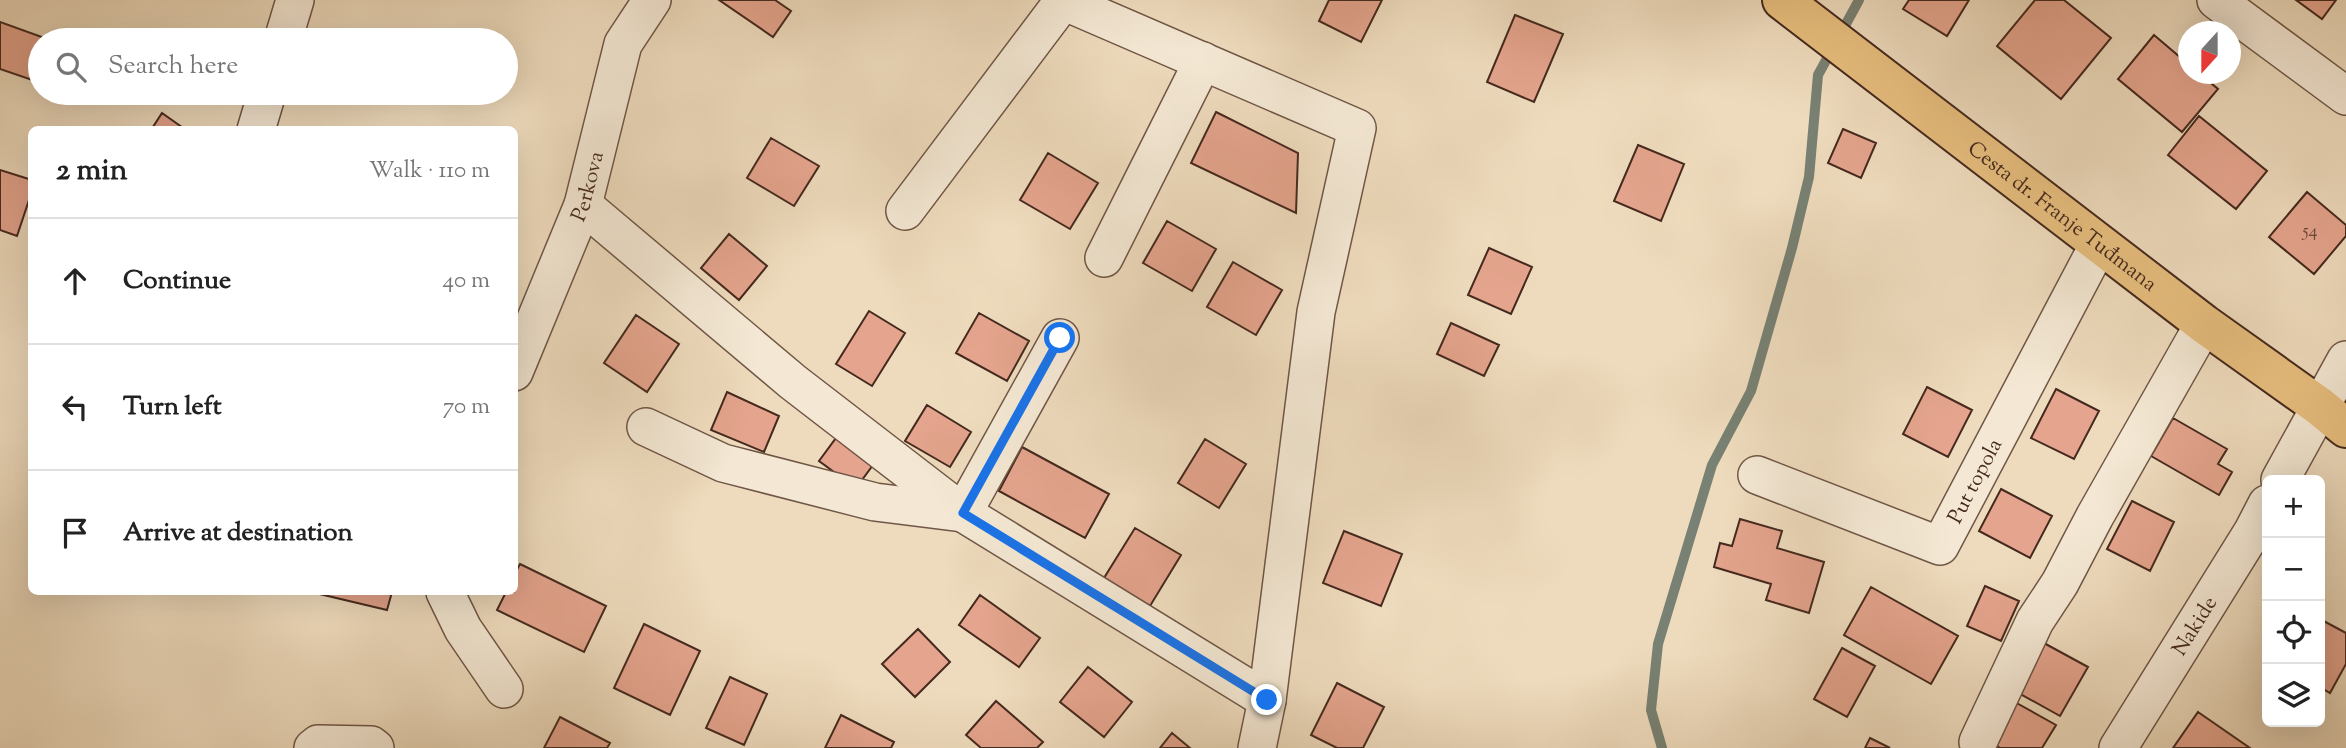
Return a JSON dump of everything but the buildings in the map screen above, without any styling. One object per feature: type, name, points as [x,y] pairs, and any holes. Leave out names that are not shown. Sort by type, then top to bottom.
[{"type":"main road","name":"Cesta dr. Franje Tuđmana","points":[[1782,0],[2204,324],[2333,417]]},
{"type":"street","points":[[287,28],[295,0]]},
{"type":"street","name":"Perkova","points":[[518,362],[583,205],[623,44],[652,0]]},
{"type":"street","points":[[2216,0],[2346,96]]},
{"type":"street","points":[[905,211],[1063,1],[1357,128],[1316,312],[1267,700],[1257,748]]},
{"type":"street","points":[[1104,258],[1203,61]]},
{"type":"street","points":[[257,126],[263,105]]},
{"type":"street","points":[[583,205],[793,382],[963,513],[1267,700]]},
{"type":"street","name":"Put topola","points":[[1757,475],[1940,546],[2099,244]]},
{"type":"street","points":[[1978,742],[2035,621],[2060,583],[2204,324]]},
{"type":"street","points":[[963,513],[1060,338]]},
{"type":"street","points":[[2284,475],[2333,417],[2346,360]]},
{"type":"street","points":[[646,427],[723,463],[875,502],[963,513]]},
{"type":"street","name":"Nakide","points":[[2118,748],[2262,512]]},
{"type":"street","points":[[446,595],[463,629],[504,689]]},
{"type":"street","points":[[313,748],[318,744],[375,748]]},
{"type":"waterway","points":[[1662,748],[1651,710],[1658,644],[1712,465],[1751,391],[1792,248],[1809,177],[1818,75],[1859,0]]},
{"type":"route","points":[[1060,338],[963,513],[1267,700]]}]
